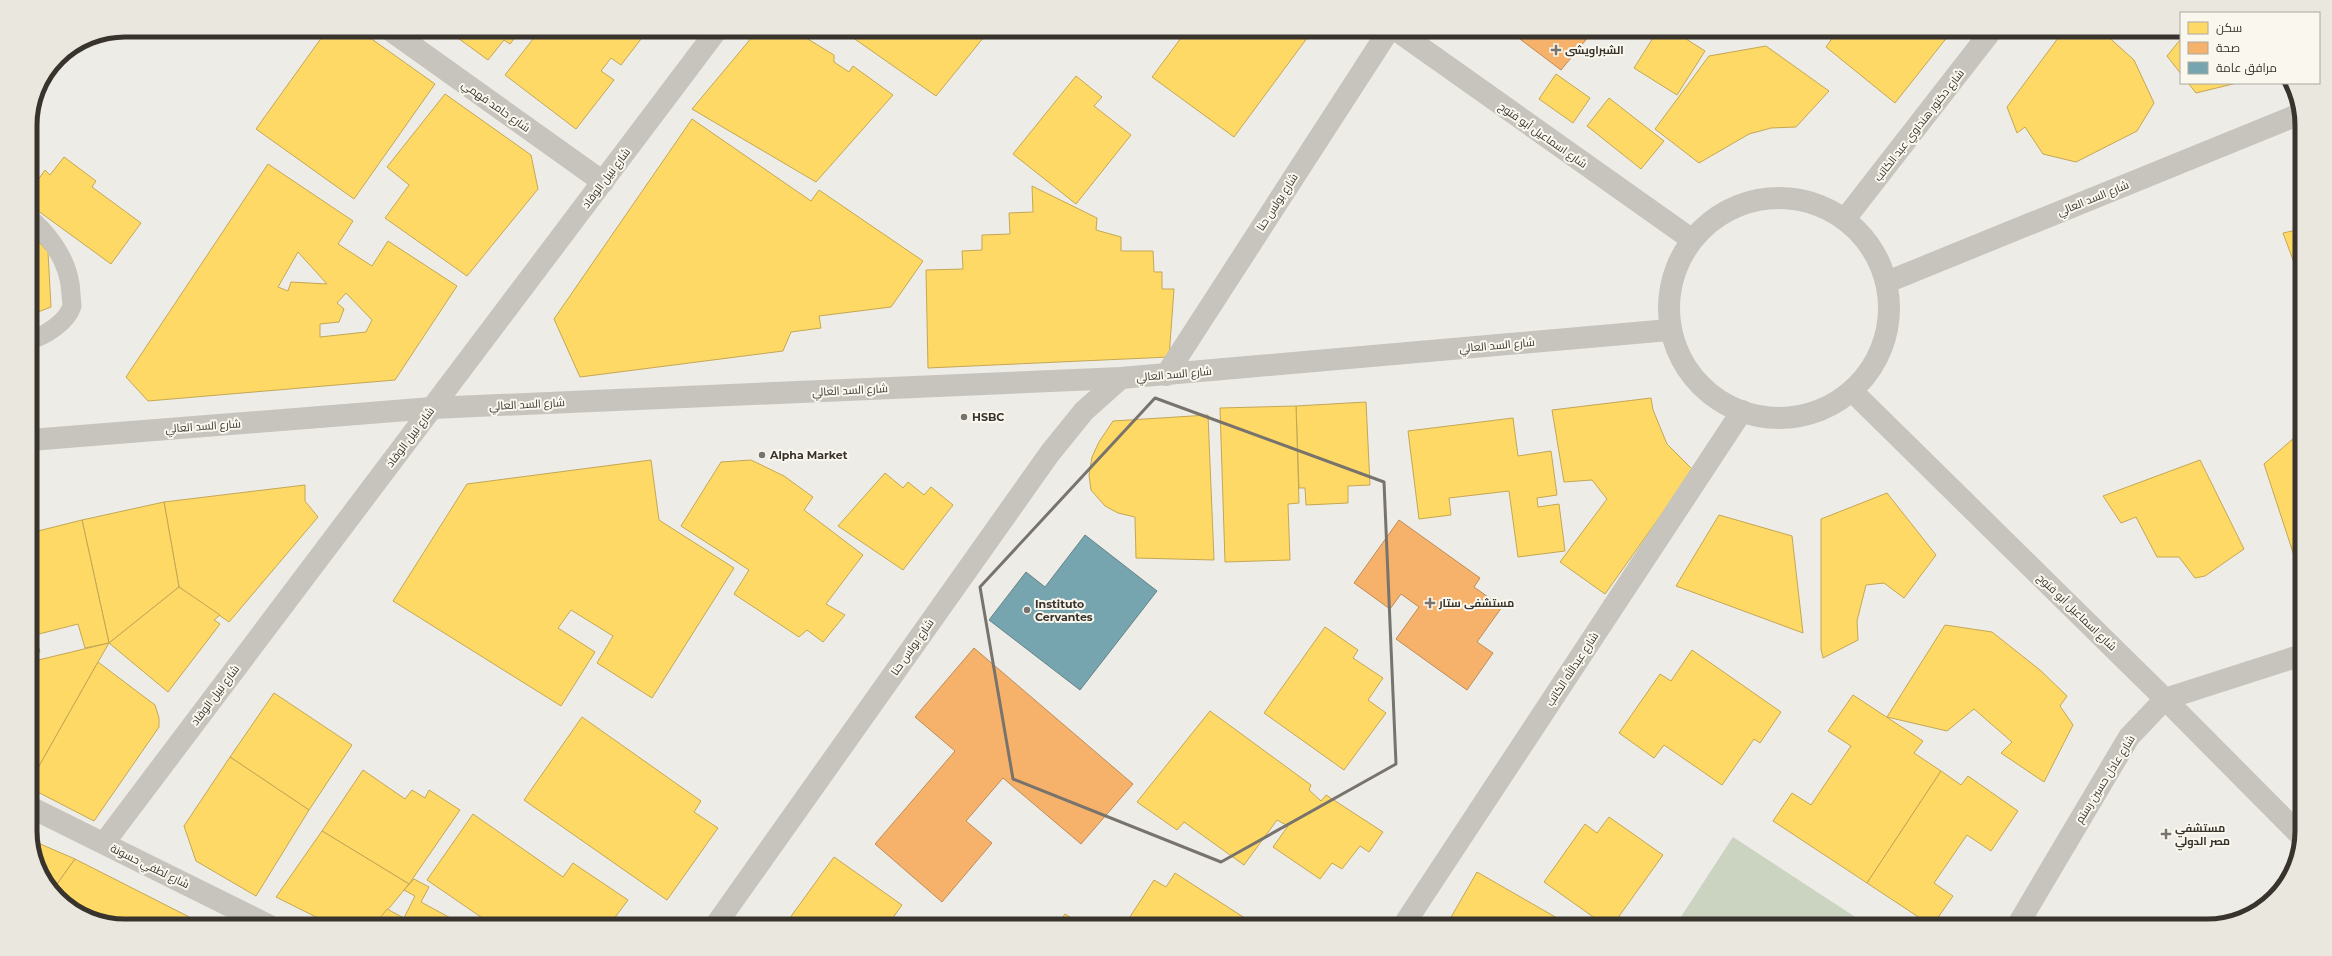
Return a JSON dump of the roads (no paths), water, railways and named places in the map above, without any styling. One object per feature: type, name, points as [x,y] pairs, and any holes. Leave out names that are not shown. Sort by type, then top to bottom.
[{"type":"street","name":"شارع حامد فهمي","points":[[400,37],[603,182]]},
{"type":"street","name":"شارع نبيل الوقاد","points":[[104,843],[712,37]]},
{"type":"street","name":"شارع بولس حنا","points":[[1166,375],[1384,37]]},
{"type":"street","name":"شارع اسماعيل أبو فتوح","points":[[1406,37],[1691,239]]},
{"type":"street","name":"شارع دكتور هنداوي عبد الكاتب","points":[[1845,219],[1987,37]]},
{"type":"street","name":"شارع السد العالي","points":[[1886,282],[2294,116]]},
{"type":"street","points":[[1781,197],[1815,203],[1845,219],[1864,237],[1878,258],[1886,282],[1890,312],[1884,341],[1871,368],[1852,391],[1821,410],[1786,419],[1751,415],[1718,401],[1695,382],[1679,358],[1669,330],[1670,282],[1691,239],[1717,216],[1748,202],[1781,197]]},
{"type":"street","name":"شارع السد العالي","points":[[37,439],[432,408],[1166,375],[1669,330]]},
{"type":"street","name":"شارع بولس حنا","points":[[720,919],[1050,453],[1084,411],[1121,378]]},
{"type":"street","name":"شارع اسماعيل أبو فتوح","points":[[1852,391],[2166,699],[2295,830]]},
{"type":"street","name":"شارع عبدالله الكاتب","points":[[1408,919],[1742,411]]},
{"type":"street","name":"شارع عادل حسين رستم","points":[[2021,919],[2129,738],[2166,699],[2295,657]]},
{"type":"street","name":"شارع لطفي حسونة","points":[[37,810],[256,919]]},
{"type":"lane","points":[[37,224],[43,230],[60,255],[71,282],[72,306],[57,327],[37,337]]},
{"type":"place","name":"الشبراويشى","points":[[1556,50]]},
{"type":"place","name":"HSBC","points":[[964,417]]},
{"type":"place","name":"Alpha Market","points":[[762,455]]},
{"type":"place","name":"مستشفى ستار","points":[[1430,603]]},
{"type":"place","name":"Instituto Cervantes","points":[[1027,610]]},
{"type":"place","name":"مستشفي مصر الدولي","points":[[2166,834]]}]
